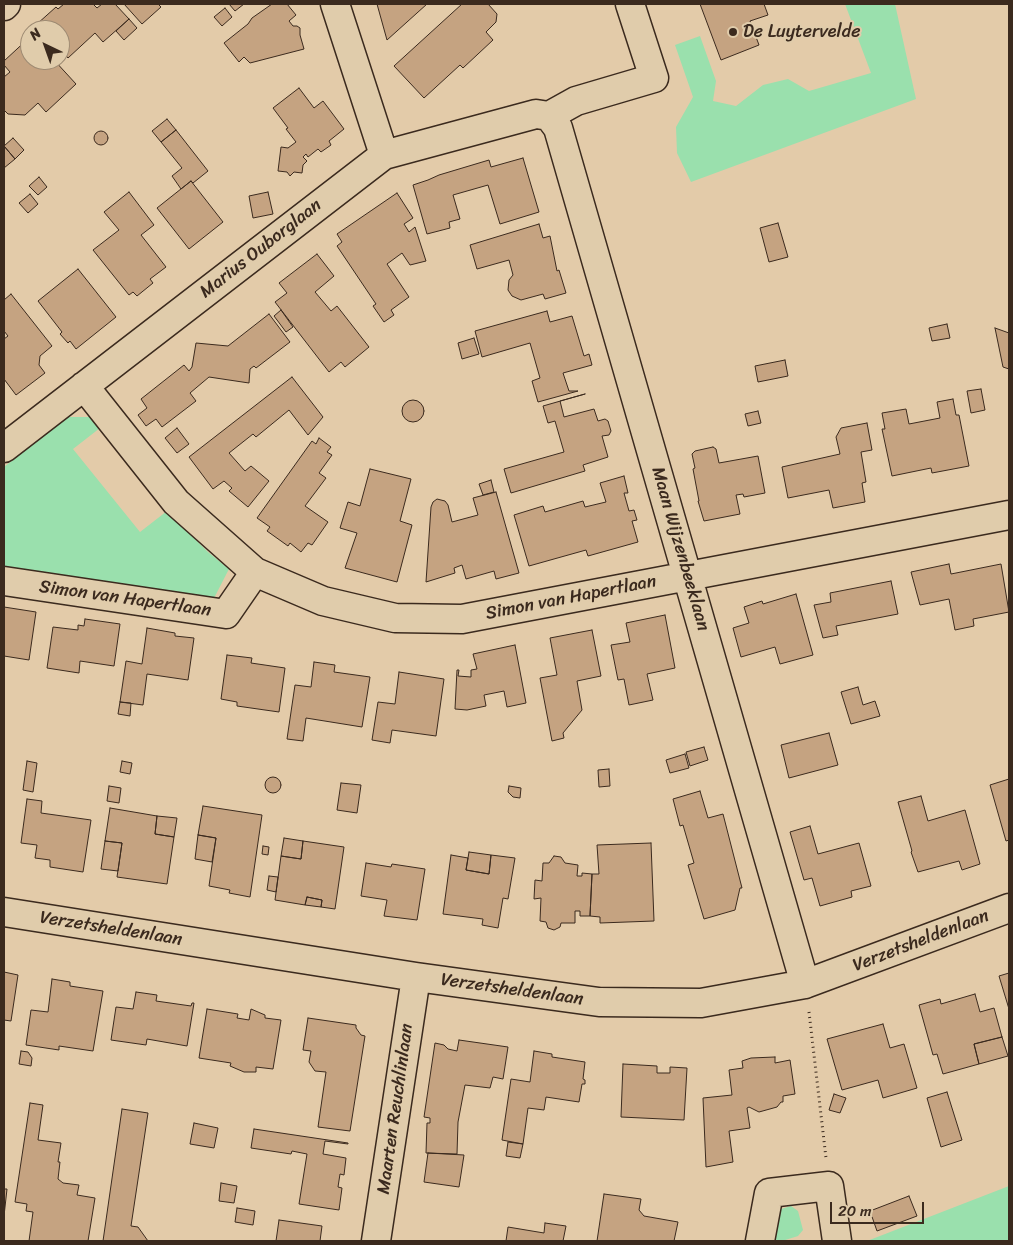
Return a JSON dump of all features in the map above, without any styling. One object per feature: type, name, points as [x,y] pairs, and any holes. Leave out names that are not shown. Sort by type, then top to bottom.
[{"type":"street","points":[[335,4],[384,155]]},
{"type":"street","points":[[549,116],[576,101],[654,78],[630,4]]},
{"type":"street","name":"Marius Ouborglaan","points":[[4,448],[384,155],[536,114],[549,116]]},
{"type":"street","name":"Maan Wijzenbeeklaan","points":[[549,116],[558,128],[805,984]]},
{"type":"street","name":"Simon van Hapertlaan","points":[[84,386],[176,502],[255,572],[323,600],[395,618],[462,619],[1009,515]]},
{"type":"street","name":"Simon van Hapertlaan","points":[[4,581],[226,614],[255,572]]},
{"type":"street","name":"Verzetsheldenlaan","points":[[4,912],[416,977],[599,1002],[701,1003],[805,984],[1009,908]]},
{"type":"street","name":"Maarten Reuchlinlaan","points":[[376,1241],[416,977]]},
{"type":"street","points":[[760,1241],[768,1194],[829,1186],[837,1241]]},
{"type":"path","points":[[805,984],[829,1186]]},
{"type":"green space","points":[[845,4],[895,4],[916,99],[691,182],[677,153],[676,127],[693,97],[675,45],[700,36],[716,81],[713,101],[736,106],[763,85],[788,79],[809,91],[871,73]]},
{"type":"green space","points":[[67,417],[92,417],[100,428],[73,449],[140,532],[167,511],[208,552],[229,569],[212,602],[4,570],[4,467]]},
{"type":"green space","points":[[1009,1186],[1009,1241],[867,1241]]},
{"type":"green space","points":[[791,1206],[798,1211],[803,1230],[798,1236],[782,1241],[773,1241],[774,1211]]},
{"type":"building","points":[[64,4],[93,4],[97,8],[102,4],[115,4],[129,19],[103,42],[95,33],[70,56],[70,20],[41,20],[56,7],[58,9]]},
{"type":"building","points":[[124,4],[158,4],[161,7],[142,24]]},
{"type":"building","points":[[229,4],[244,4],[235,11]]},
{"type":"building","points":[[272,4],[287,4],[296,15],[289,21],[293,26],[300,28],[304,49],[250,63],[244,57],[239,62],[224,43],[248,24],[252,18]]},
{"type":"building","points":[[377,4],[427,4],[387,40]]},
{"type":"building","points":[[462,4],[488,4],[497,14],[496,22],[486,32],[493,40],[463,68],[460,65],[424,98],[394,66]]},
{"type":"building","name":"De Luytervelde","points":[[700,4],[764,4],[768,15],[750,21],[759,45],[721,60]]},
{"type":"building","points":[[225,8],[232,17],[222,26],[214,17]]},
{"type":"building","points":[[129,19],[137,28],[124,40],[116,31]]},
{"type":"building","points":[[20,46],[20,70],[63,70],[76,84],[46,112],[38,103],[25,115],[8,114],[4,110],[4,77],[10,72],[4,65],[4,61]]},
{"type":"building","points":[[299,88],[314,108],[323,101],[344,129],[329,141],[331,145],[321,152],[318,149],[308,157],[306,154],[303,157],[307,161],[303,165],[302,173],[294,172],[290,176],[287,172],[278,171],[281,147],[288,148],[296,142],[273,108]]},
{"type":"building","points":[[167,119],[176,130],[161,142],[152,131]]},
{"type":"building","points":[[176,130],[208,171],[193,183],[191,181],[181,189],[172,176],[182,168],[161,142]]},
{"type":"building","points":[[101,131],[106,133],[108,138],[106,143],[101,145],[96,143],[94,138],[96,133]]},
{"type":"building","points":[[13,138],[24,150],[15,159],[4,146]]},
{"type":"building","points":[[4,146],[15,159],[4,168]]},
{"type":"building","points":[[523,158],[539,212],[500,224],[488,185],[453,195],[460,219],[449,222],[450,228],[427,234],[413,185],[489,160],[491,167]]},
{"type":"building","points":[[39,177],[47,187],[38,195],[29,186]]},
{"type":"building","points":[[191,181],[223,222],[189,249],[157,208]]},
{"type":"building","points":[[129,192],[154,225],[141,235],[166,267],[150,279],[153,283],[137,296],[133,292],[129,295],[93,250],[119,230],[104,212]]},
{"type":"building","points":[[268,192],[273,214],[253,218],[249,196]]},
{"type":"building","points":[[397,193],[413,218],[404,224],[409,232],[415,227],[426,261],[410,265],[402,253],[387,264],[409,297],[391,310],[394,315],[384,322],[373,306],[376,304],[337,246],[342,242],[337,234]]},
{"type":"building","points":[[30,194],[38,204],[28,213],[19,203]]},
{"type":"building","points":[[778,223],[788,257],[769,262],[760,228]]},
{"type":"building","points":[[539,224],[543,238],[550,236],[557,271],[559,270],[566,293],[545,299],[543,294],[521,300],[512,296],[508,290],[509,280],[513,275],[509,260],[477,269],[470,245]]},
{"type":"building","points":[[317,254],[334,276],[315,292],[331,311],[337,306],[369,347],[345,367],[341,362],[329,372],[275,302],[287,293],[279,283]]},
{"type":"building","points":[[78,269],[116,317],[76,349],[70,341],[68,343],[60,334],[62,332],[38,301]]},
{"type":"building","points":[[11,294],[52,346],[40,356],[39,365],[45,373],[16,395],[4,379],[4,339],[8,336],[4,331],[4,300]]},
{"type":"building","points":[[281,310],[293,327],[286,332],[274,316]]},
{"type":"building","points":[[547,311],[550,322],[572,316],[584,356],[589,354],[592,365],[563,373],[569,391],[578,391],[538,402],[532,381],[540,378],[530,343],[482,357],[475,331]]},
{"type":"building","points":[[269,314],[290,342],[256,368],[254,366],[250,369],[249,383],[209,377],[190,393],[196,401],[162,427],[156,419],[146,426],[138,415],[147,408],[141,399],[184,365],[189,371],[192,367],[196,343],[228,346]]},
{"type":"building","points":[[947,324],[950,338],[932,341],[929,328]]},
{"type":"building","points":[[995,328],[1009,333],[1009,369],[1003,367]]},
{"type":"building","points":[[474,338],[479,354],[462,359],[458,343]]},
{"type":"building","points":[[785,360],[788,376],[758,382],[755,366]]},
{"type":"building","points":[[292,377],[323,417],[308,435],[289,410],[256,437],[253,434],[229,453],[245,471],[251,466],[269,481],[248,507],[229,491],[232,488],[224,481],[213,489],[189,457]]},
{"type":"building","points":[[981,389],[985,410],[971,413],[967,391]]},
{"type":"building","points":[[953,399],[956,415],[959,415],[969,466],[932,473],[931,468],[892,476],[882,429],[885,429],[882,413],[906,409],[909,424],[940,418],[937,402]]},
{"type":"building","points":[[413,400],[421,403],[424,411],[421,419],[413,422],[405,419],[402,411],[405,403]]},
{"type":"building","points":[[560,401],[564,417],[594,409],[598,421],[605,419],[608,421],[611,431],[609,435],[602,436],[608,457],[583,465],[585,471],[511,493],[504,469],[564,452],[555,421],[548,423],[543,406]]},
{"type":"building","points":[[758,411],[761,423],[748,426],[745,414]]},
{"type":"building","points":[[867,423],[872,450],[861,452],[866,482],[862,483],[865,502],[833,508],[829,490],[788,498],[782,467],[840,454],[836,437],[841,428]]},
{"type":"building","points":[[177,428],[189,444],[177,453],[165,438]]},
{"type":"building","points":[[319,438],[331,447],[327,452],[332,455],[319,473],[326,478],[305,506],[328,522],[312,545],[308,543],[301,552],[290,543],[288,546],[267,531],[270,527],[257,518],[312,441],[316,444]]},
{"type":"building","points":[[713,447],[716,449],[719,463],[758,456],[765,493],[744,497],[743,494],[736,495],[740,514],[704,521],[698,501],[692,454],[695,451]]},
{"type":"building","points":[[370,469],[411,479],[400,521],[412,525],[397,582],[345,568],[357,533],[340,528],[348,502],[360,506]]},
{"type":"building","points":[[624,476],[628,493],[624,493],[629,511],[634,510],[637,520],[632,521],[638,542],[588,556],[586,550],[529,566],[514,515],[543,506],[545,512],[583,501],[585,507],[606,502],[600,483]]},
{"type":"building","points":[[491,480],[494,492],[483,495],[479,484]]},
{"type":"building","points":[[496,492],[519,573],[496,579],[494,571],[466,579],[462,565],[454,568],[455,573],[426,582],[431,507],[433,502],[437,499],[445,501],[448,505],[452,522],[478,515],[473,498]]},
{"type":"building","points":[[949,564],[951,574],[1001,564],[1009,612],[973,619],[974,626],[955,630],[949,599],[920,605],[911,572]]},
{"type":"building","points":[[891,581],[898,614],[836,626],[838,635],[823,638],[814,605],[831,602],[830,593]]},
{"type":"building","points":[[796,594],[813,655],[780,664],[775,647],[741,657],[733,628],[749,623],[744,607],[762,601],[763,604]]},
{"type":"building","points":[[4,607],[36,612],[29,660],[4,656]]},
{"type":"building","points":[[665,615],[675,668],[647,674],[653,700],[629,705],[624,679],[618,680],[611,645],[630,642],[626,623]]},
{"type":"building","points":[[85,619],[120,624],[114,666],[80,661],[79,673],[47,668],[53,627],[78,630],[78,625],[84,626]]},
{"type":"building","points":[[147,628],[175,633],[175,636],[194,638],[188,680],[147,674],[143,705],[120,702],[126,661],[142,664]]},
{"type":"building","points":[[592,630],[601,676],[577,681],[582,710],[563,733],[564,738],[552,741],[540,678],[557,675],[550,638]]},
{"type":"building","points":[[515,645],[526,703],[507,707],[504,691],[484,695],[486,706],[467,710],[455,709],[457,670],[459,670],[458,676],[471,677],[471,670],[477,669],[473,654]]},
{"type":"building","points":[[227,655],[252,658],[251,663],[285,668],[279,712],[237,706],[237,702],[221,699]]},
{"type":"building","points":[[314,662],[335,665],[334,672],[370,677],[362,727],[306,718],[303,741],[287,739],[295,685],[311,687]]},
{"type":"building","points":[[399,672],[444,679],[436,736],[392,730],[390,743],[372,740],[378,702],[395,704]]},
{"type":"building","points":[[858,687],[863,705],[875,701],[880,716],[851,724],[841,692]]},
{"type":"building","points":[[120,702],[131,703],[130,716],[118,714]]},
{"type":"building","points":[[829,733],[838,765],[789,778],[781,745]]},
{"type":"building","points":[[704,747],[708,760],[690,766],[686,752]]},
{"type":"building","points":[[685,754],[689,768],[670,773],[666,760]]},
{"type":"building","points":[[27,761],[37,763],[33,792],[23,790]]},
{"type":"building","points":[[122,761],[132,763],[130,774],[120,772]]},
{"type":"building","points":[[609,769],[610,786],[599,787],[598,770]]},
{"type":"building","points":[[270,777],[276,777],[281,782],[279,791],[270,793],[265,788],[265,782]]},
{"type":"building","points":[[1009,779],[1009,840],[1006,841],[990,785]]},
{"type":"building","points":[[341,783],[361,785],[357,813],[337,810]]},
{"type":"building","points":[[109,786],[121,788],[119,803],[107,801]]},
{"type":"building","points":[[509,786],[521,788],[520,798],[513,797],[508,792]]},
{"type":"building","points":[[700,791],[708,818],[723,814],[742,888],[740,888],[735,910],[704,919],[688,865],[694,863],[683,825],[680,826],[673,799]]},
{"type":"building","points":[[921,796],[928,821],[965,810],[980,864],[962,870],[959,861],[918,872],[898,802]]},
{"type":"building","points":[[27,799],[42,801],[41,813],[91,820],[83,872],[50,867],[50,860],[35,858],[37,845],[21,843]]},
{"type":"building","points":[[203,806],[262,815],[250,897],[229,893],[230,890],[209,886],[216,838],[198,835]]},
{"type":"building","points":[[110,808],[157,816],[155,834],[174,837],[167,884],[117,877],[122,843],[105,841]]},
{"type":"building","points":[[157,816],[177,818],[174,837],[155,834]]},
{"type":"building","points":[[810,826],[818,854],[859,843],[871,886],[851,891],[852,897],[820,906],[812,878],[804,880],[790,832]]},
{"type":"building","points":[[198,835],[216,838],[212,862],[195,859]]},
{"type":"building","points":[[284,838],[303,841],[301,859],[281,856]]},
{"type":"building","points":[[105,841],[122,843],[118,871],[101,869]]},
{"type":"building","points":[[303,841],[344,847],[335,909],[321,907],[322,900],[307,897],[305,905],[275,900],[281,856],[301,859]]},
{"type":"building","points":[[651,843],[654,921],[600,923],[600,917],[590,916],[592,874],[599,874],[597,845]]},
{"type":"building","points":[[263,846],[269,847],[268,855],[262,854]]},
{"type":"building","points":[[469,852],[491,855],[489,874],[466,870]]},
{"type":"building","points":[[451,855],[468,858],[466,870],[489,874],[491,855],[515,858],[508,899],[503,898],[498,928],[482,925],[483,919],[443,914]]},
{"type":"building","points":[[554,856],[561,857],[565,863],[578,865],[577,876],[582,876],[582,873],[592,874],[590,916],[580,916],[580,911],[575,911],[575,923],[561,923],[560,927],[554,930],[548,928],[546,922],[540,921],[541,898],[534,899],[535,880],[542,881],[543,863],[549,863]]},
{"type":"building","points":[[366,863],[391,867],[392,864],[425,869],[417,920],[384,916],[387,900],[361,896]]},
{"type":"building","points":[[269,876],[278,877],[276,892],[267,890]]},
{"type":"building","points":[[307,897],[322,900],[321,907],[305,905]]},
{"type":"building","points":[[4,972],[18,975],[11,1021],[4,1020]]},
{"type":"building","points":[[1009,973],[1009,1009],[999,976]]},
{"type":"building","points":[[52,979],[70,982],[70,986],[103,991],[93,1051],[59,1046],[59,1050],[26,1045],[31,1010],[48,1012]]},
{"type":"building","points":[[136,992],[157,995],[156,1001],[191,1006],[194,1003],[187,1046],[147,1039],[146,1045],[111,1040],[116,1007],[133,1009]]},
{"type":"building","points":[[975,994],[980,1012],[994,1008],[1002,1037],[974,1044],[979,1064],[943,1074],[937,1054],[933,1055],[919,1005],[940,999],[941,1004]]},
{"type":"building","points":[[207,1009],[238,1014],[237,1018],[249,1020],[251,1009],[265,1015],[265,1018],[281,1020],[273,1069],[256,1067],[256,1072],[244,1072],[230,1066],[231,1063],[199,1058]]},
{"type":"building","points":[[308,1018],[356,1025],[361,1035],[365,1036],[350,1131],[318,1127],[326,1072],[315,1071],[309,1062],[311,1051],[303,1050]]},
{"type":"building","points":[[883,1024],[890,1048],[904,1044],[917,1088],[883,1098],[878,1080],[842,1090],[827,1039]]},
{"type":"building","points":[[1002,1037],[1008,1056],[979,1064],[974,1044]]},
{"type":"building","points":[[459,1040],[508,1047],[503,1079],[493,1077],[490,1088],[465,1085],[458,1122],[457,1154],[426,1153],[427,1123],[430,1123],[430,1118],[424,1117],[435,1043],[457,1051]]},
{"type":"building","points":[[21,1051],[28,1052],[32,1058],[31,1066],[19,1064]]},
{"type":"building","points":[[534,1051],[552,1054],[552,1057],[585,1062],[583,1079],[585,1084],[582,1084],[579,1102],[546,1097],[544,1110],[528,1108],[523,1144],[502,1140],[511,1079],[530,1082]]},
{"type":"building","points":[[775,1057],[775,1063],[790,1060],[795,1094],[783,1096],[783,1102],[777,1107],[759,1112],[749,1107],[747,1108],[750,1128],[729,1131],[733,1162],[706,1167],[703,1098],[732,1095],[729,1070],[743,1068],[742,1061],[751,1058]]},
{"type":"building","points":[[623,1064],[657,1066],[657,1073],[670,1073],[670,1067],[687,1068],[684,1120],[621,1117]]},
{"type":"building","points":[[947,1092],[962,1140],[941,1147],[927,1098]]},
{"type":"building","points":[[834,1094],[846,1098],[840,1113],[829,1110]]},
{"type":"building","points":[[30,1103],[43,1105],[38,1140],[61,1143],[58,1179],[63,1183],[79,1185],[77,1195],[95,1198],[88,1241],[29,1241],[33,1212],[26,1211],[27,1204],[15,1202]]},
{"type":"building","points":[[122,1109],[148,1113],[131,1226],[138,1227],[148,1241],[103,1241]]},
{"type":"building","points":[[194,1123],[218,1128],[214,1148],[190,1144]]},
{"type":"building","points":[[254,1129],[348,1143],[325,1141],[323,1154],[346,1158],[344,1175],[340,1174],[338,1187],[342,1188],[339,1210],[299,1204],[307,1154],[292,1151],[291,1154],[251,1148]]},
{"type":"building","points":[[508,1142],[523,1144],[520,1158],[506,1156]]},
{"type":"building","points":[[428,1153],[464,1155],[459,1187],[424,1182]]},
{"type":"building","points":[[221,1183],[237,1186],[234,1203],[219,1201]]},
{"type":"building","points":[[4,1189],[7,1189],[4,1216]]},
{"type":"building","points":[[604,1194],[641,1199],[639,1210],[644,1216],[678,1222],[674,1241],[597,1241]]},
{"type":"building","points":[[909,1196],[917,1216],[877,1231],[870,1211]]},
{"type":"building","points":[[237,1208],[255,1211],[253,1225],[235,1222]]},
{"type":"building","points":[[279,1220],[322,1226],[320,1241],[276,1241]]},
{"type":"building","points":[[545,1223],[566,1226],[563,1241],[506,1241],[508,1227],[544,1233]]},
{"type":"place","name":"De Luytervelde","points":[[733,32]]}]
